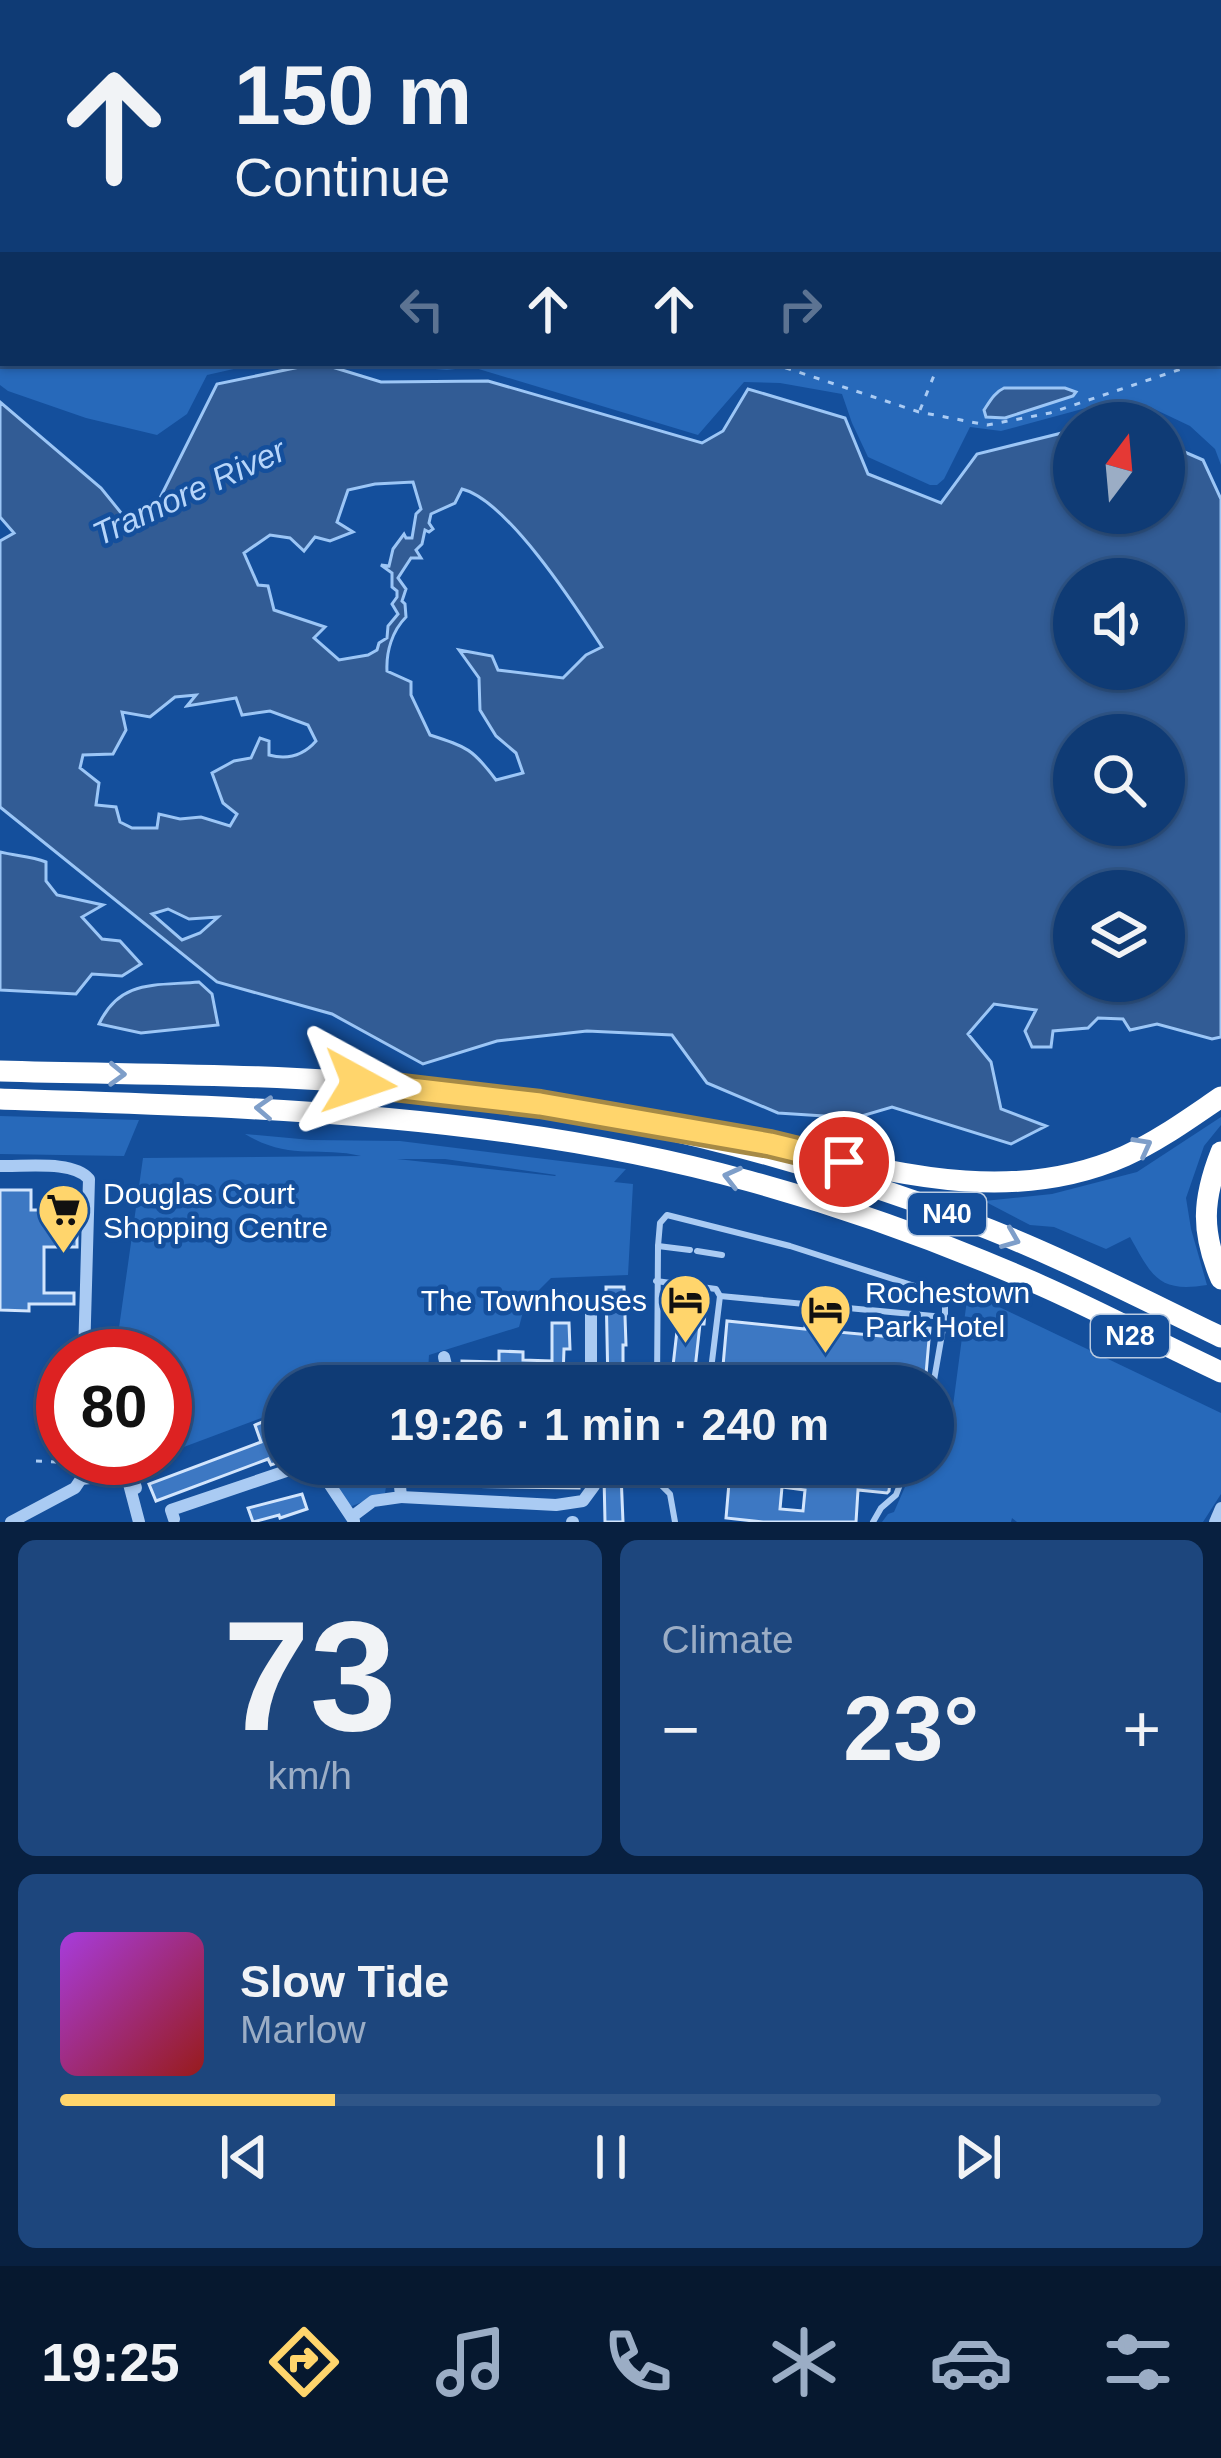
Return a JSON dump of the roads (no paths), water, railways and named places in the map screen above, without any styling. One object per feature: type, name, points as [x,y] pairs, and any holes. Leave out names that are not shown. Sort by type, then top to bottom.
[{"type":"highway","name":"N40","points":[[0,1071],[399,1086],[540,1104],[660,1127],[763,1153],[962,1219],[1116,1285],[1221,1337]]},
{"type":"highway","points":[[660,1127],[770,1144],[910,1176],[1012,1184],[1067,1175],[1126,1155],[1221,1097]]},
{"type":"highway","name":"N40","points":[[0,1099],[426,1120],[546,1137],[748,1181],[859,1215],[1040,1285],[1221,1372]]},
{"type":"highway","points":[[1221,1153],[1204,1208],[1207,1236],[1221,1279]]},
{"type":"highway","name":"N28","points":[[1040,1285],[1221,1387]]},
{"type":"street","points":[[0,1166],[71,1167],[89,1179],[85,1329]]},
{"type":"street","points":[[559,1299],[591,1299],[591,1365]]},
{"type":"street","points":[[444,1357],[446,1365]]},
{"type":"street","points":[[174,1519],[171,1510],[264,1479]]},
{"type":"street","points":[[11,1522],[76,1485]]},
{"type":"street","points":[[129,1485],[142,1522]]},
{"type":"street","points":[[134,1485],[142,1522]]},
{"type":"street","points":[[330,1485],[353,1519],[373,1501],[400,1497],[556,1505],[583,1501],[594,1485]]},
{"type":"street","points":[[399,1485],[400,1497]]},
{"type":"street","points":[[556,1505],[556,1522]]},
{"type":"street","points":[[1216,1522],[1221,1508]]},
{"type":"lane","points":[[657,1365],[658,1246],[660,1223],[668,1215],[921,1288],[944,1302],[937,1365]]},
{"type":"lane","points":[[658,1246],[722,1255]]},
{"type":"lane","points":[[656,1281],[716,1289],[720,1296],[711,1365]]},
{"type":"lane","points":[[720,1296],[945,1317]]},
{"type":"lane","points":[[661,1485],[670,1494],[675,1522]]},
{"type":"lane","points":[[873,1522],[900,1485]]},
{"type":"water","name":"Tramore River","points":[[304,366],[329,366],[381,382],[488,381],[702,443],[723,431],[748,389],[845,418],[868,474],[941,503],[977,454],[1053,435],[1053,534],[1185,534],[1185,452],[1203,460],[1221,499],[1221,1037],[1212,1039],[1157,1024],[1130,1030],[1123,1019],[1098,1018],[1088,1028],[1053,1031],[1051,1047],[1032,1047],[1025,1031],[1036,1010],[994,1004],[968,1034],[991,1062],[1001,1109],[1046,1126],[1011,1144],[892,1107],[855,1118],[778,1113],[707,1083],[672,1035],[587,1031],[497,1041],[423,1064],[332,1014],[217,982],[0,807],[0,541],[14,533],[0,517],[0,402],[101,488],[122,514],[151,516],[217,384]],"holes":[[[413,482],[421,509],[412,538],[404,534],[389,566],[381,565],[392,573],[392,587],[397,591],[392,604],[398,614],[388,626],[387,638],[368,655],[339,660],[314,638],[325,627],[274,610],[268,586],[258,585],[244,553],[270,535],[290,538],[304,551],[315,537],[330,541],[353,532],[337,522],[348,490]],[[462,489],[480,497],[519,533],[602,647],[586,655],[563,678],[498,670],[492,656],[459,650],[479,678],[480,710],[496,736],[516,753],[523,773],[496,780],[468,750],[430,735],[411,695],[411,682],[387,671],[391,642],[406,617],[402,601],[406,589],[398,578],[411,558],[421,558],[416,550],[425,530],[433,529],[431,514],[455,503]],[[196,695],[187,706],[236,698],[242,715],[270,711],[308,725],[316,741],[295,756],[283,757],[269,755],[269,741],[260,738],[251,758],[212,773],[223,803],[237,814],[230,826],[201,817],[159,814],[157,828],[132,828],[120,822],[116,807],[96,805],[99,783],[80,768],[83,755],[113,754],[126,730],[122,712],[150,717],[175,697]],[[168,909],[189,919],[218,917],[200,933],[182,940],[152,914]]]},
{"type":"water","points":[[1004,388],[1076,392],[1005,418],[986,417],[984,410]]},
{"type":"water","points":[[0,852],[46,862],[46,881],[57,895],[103,905],[82,917],[102,939],[120,941],[141,964],[122,976],[92,974],[76,994],[0,990]]},
{"type":"water","points":[[199,982],[212,994],[218,1025],[141,1033],[99,1024],[128,992]]},
{"type":"place","name":"Douglas Court Shopping Centre","points":[[64,1256]]},
{"type":"place","name":"The Townhouses","points":[[686,1346]]},
{"type":"place","name":"Rochestown Park Hotel","points":[[826,1355]]}]
